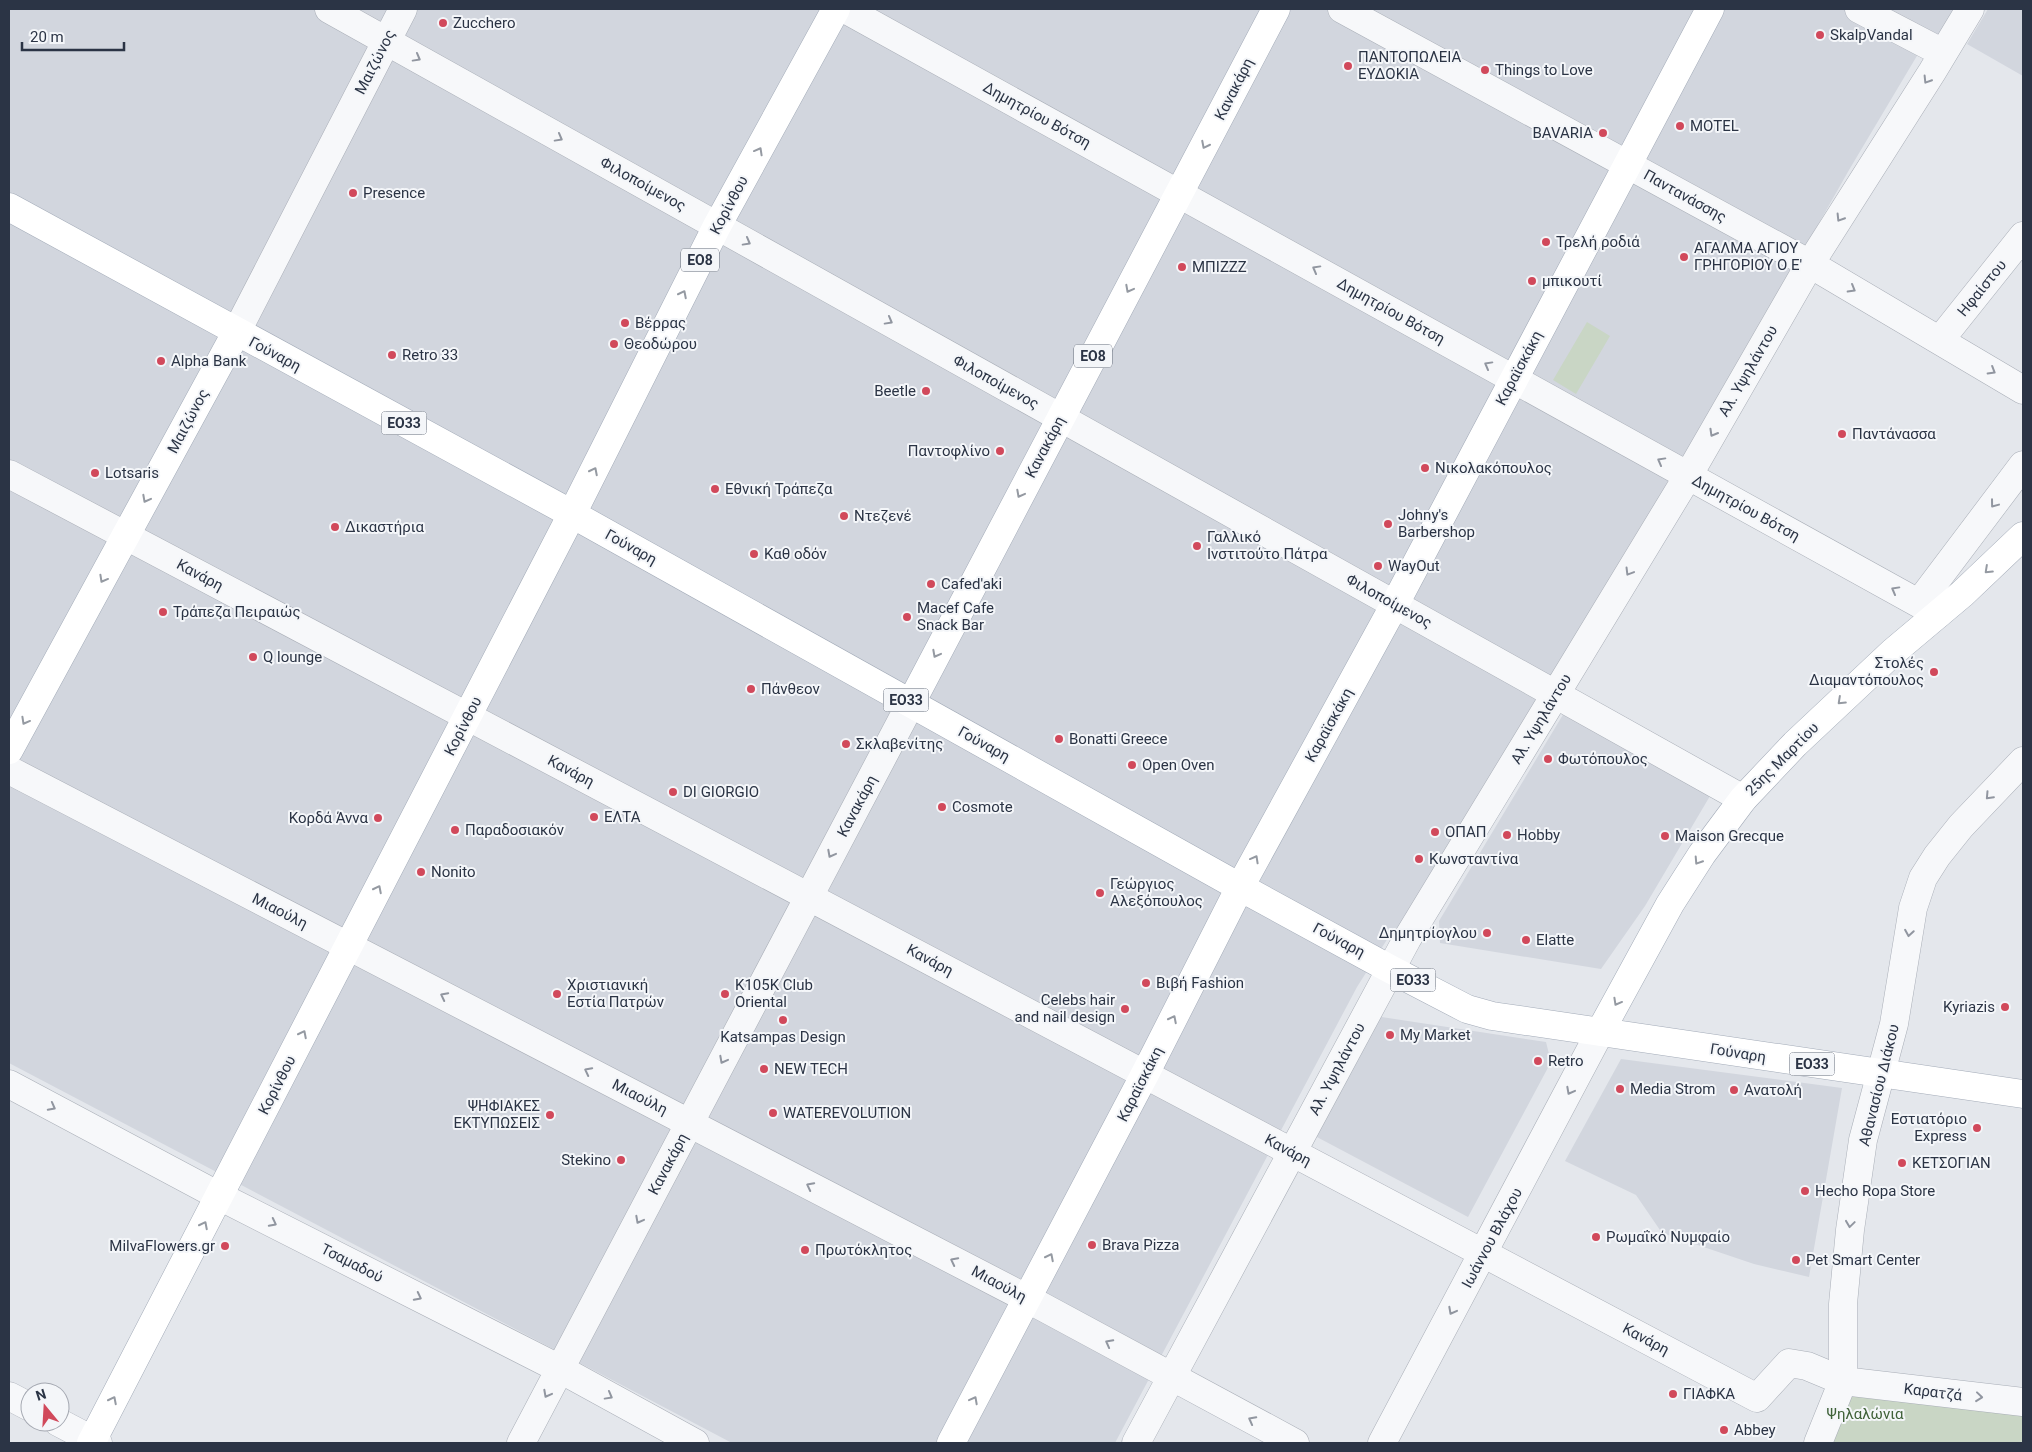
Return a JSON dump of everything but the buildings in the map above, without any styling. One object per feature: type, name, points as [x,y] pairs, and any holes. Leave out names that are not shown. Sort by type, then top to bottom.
[{"type":"main road","name":"Κορίνθου","points":[[94,1442],[219,1196],[572,514],[717,226],[836,9]]},
{"type":"main road","name":"Κανακάρη","points":[[911,703],[1276,9]]},
{"type":"main road","name":"Καραϊσκάκη","points":[[951,1443],[1145,1074],[1240,887],[1395,604],[1710,9]]},
{"type":"main road","name":"Γούναρη","points":[[9,207],[236,333],[572,514],[1240,887],[1390,969],[1467,1008],[1479,1012],[1600,1032],[2023,1094]]},
{"type":"main road","name":"Μαιζώνος","points":[[9,750],[236,333]]},
{"type":"main road","name":"25ης Μαρτίου","points":[[1600,1032],[1670,904],[1702,854],[1743,798],[1794,744],[1893,652],[1929,609],[1962,594],[2023,536]]},
{"type":"street","name":"Φιλοποίμενος","points":[[329,9],[1743,798]]},
{"type":"street","name":"Μαιζώνος","points":[[236,333],[402,9]]},
{"type":"street","name":"Δημητρίου Βότση","points":[[845,9],[1929,609]]},
{"type":"street","name":"Παντανάσσης","points":[[1342,9],[1810,264],[2023,390]]},
{"type":"street","points":[[1859,9],[1943,53]]},
{"type":"street","name":"Αλ. Υψηλάντου","points":[[1136,1443],[1170,1376],[1293,1153],[1390,969],[1688,476],[1810,264],[1970,9]]},
{"type":"street","name":"Ηφαίστου","points":[[1940,340],[2023,236]]},
{"type":"street","points":[[1929,609],[2023,465]]},
{"type":"street","name":"Κανάρη","points":[[9,474],[1758,1398],[1789,1363],[1807,1366],[1843,1381]]},
{"type":"street","name":"Κανακάρη","points":[[521,1443],[911,703]]},
{"type":"street","name":"Αθανασίου Διάκου","points":[[1818,1443],[1843,1381],[1843,1304],[1850,1230],[1870,1109],[1882,1074],[1894,1024],[1912,908],[1923,878],[1937,856],[1961,826],[2023,761]]},
{"type":"street","name":"Μιαούλη","points":[[9,770],[1028,1299],[1295,1443]]},
{"type":"street","name":"Ιωάννου Βλάχου","points":[[1382,1443],[1600,1032]]},
{"type":"street","name":"Τσαμαδού","points":[[9,1084],[219,1196],[560,1369],[695,1443]]},
{"type":"street","name":"Καρατζά","points":[[1843,1381],[2023,1402]]},
{"type":"street","points":[[70,1429],[94,1442]]},
{"type":"shaded area","points":[[9,9],[1970,9],[1943,53],[1924,44],[1849,170],[1679,470],[1407,939],[1393,930],[1357,987],[1115,1443],[732,1443],[9,1063]]},
{"type":"shaded area","points":[[1988,9],[2023,9],[2023,76],[1967,44]]},
{"type":"shaded area","points":[[1564,713],[1710,796],[1645,906],[1601,969],[1440,943],[1439,921]]},
{"type":"shaded area","points":[[1375,1016],[1546,1042],[1551,1062],[1468,1217],[1315,1136]]},
{"type":"shaded area","points":[[1621,1059],[1842,1088],[1809,1277],[1754,1264],[1662,1233],[1636,1195],[1565,1161]]},
{"type":"green space","points":[[1587,322],[1610,336],[1576,394],[1553,380]]},
{"type":"green space","name":"Ψηλαλώνια","points":[[1843,1381],[2023,1402],[2023,1443],[1818,1443]]},
{"type":"place","name":"Zucchero","points":[[443,23]]},
{"type":"place","name":"SkalpVandal","points":[[1820,35]]},
{"type":"place","name":"ΠΑΝΤΟΠΩΛΕΙΑ ΕΥΔΟΚΙΑ","points":[[1348,66]]},
{"type":"place","name":"Things to Love","points":[[1485,70]]},
{"type":"place","name":"MOTEL","points":[[1680,126]]},
{"type":"place","name":"BAVARIA","points":[[1603,133]]},
{"type":"place","name":"Presence","points":[[353,193]]},
{"type":"place","name":"Τρελή ροδιά","points":[[1546,242]]},
{"type":"place","name":"ΑΓΑΛΜΑ ΑΓΙΟΥ ΓΡΗΓΟΡΙΟΥ Ο Ε'","points":[[1684,257]]},
{"type":"place","name":"ΜΠΙΖΖΖ","points":[[1182,267]]},
{"type":"place","name":"μπικουτί","points":[[1532,281]]},
{"type":"place","name":"Βέρρας","points":[[625,323]]},
{"type":"place","name":"Θεοδώρου","points":[[614,344]]},
{"type":"place","name":"Retro 33","points":[[392,355]]},
{"type":"place","name":"Alpha Bank","points":[[161,361]]},
{"type":"place","name":"Beetle","points":[[926,391]]},
{"type":"place","name":"Παντάνασσα","points":[[1842,434]]},
{"type":"place","name":"Παντοφλίνο","points":[[1000,451]]},
{"type":"place","name":"Νικολακόπουλος","points":[[1425,468]]},
{"type":"place","name":"Lotsaris","points":[[95,473]]},
{"type":"place","name":"Εθνική Τράπεζα","points":[[715,489]]},
{"type":"place","name":"Ντεζενέ","points":[[844,516]]},
{"type":"place","name":"Johny's Barbershop","points":[[1388,524]]},
{"type":"place","name":"Δικαστήρια","points":[[335,527]]},
{"type":"place","name":"Γαλλικό Ινστιτούτο Πάτρα","points":[[1197,546]]},
{"type":"place","name":"Καθ οδόν","points":[[754,554]]},
{"type":"place","name":"WayOut","points":[[1378,566]]},
{"type":"place","name":"Cafed'aki","points":[[931,584]]},
{"type":"place","name":"Τράπεζα Πειραιώς","points":[[163,612]]},
{"type":"place","name":"Macef Cafe Snack Bar","points":[[907,617]]},
{"type":"place","name":"Q lounge","points":[[253,657]]},
{"type":"place","name":"Στολές Διαμαντόπουλος","points":[[1934,672]]},
{"type":"place","name":"Πάνθεον","points":[[751,689]]},
{"type":"place","name":"Bonatti Greece","points":[[1059,739]]},
{"type":"place","name":"Σκλαβενίτης","points":[[846,744]]},
{"type":"place","name":"Φωτόπουλος","points":[[1548,759]]},
{"type":"place","name":"Open Oven","points":[[1132,765]]},
{"type":"place","name":"DI GIORGIO","points":[[673,792]]},
{"type":"place","name":"Cosmote","points":[[942,807]]},
{"type":"place","name":"ΕΛΤΑ","points":[[594,817]]},
{"type":"place","name":"Κορδά Άννα","points":[[378,818]]},
{"type":"place","name":"Παραδοσιακόν","points":[[455,830]]},
{"type":"place","name":"ΟΠΑΠ","points":[[1435,832]]},
{"type":"place","name":"Hobby","points":[[1507,835]]},
{"type":"place","name":"Maison Grecque","points":[[1665,836]]},
{"type":"place","name":"Κωνσταντίνα","points":[[1419,859]]},
{"type":"place","name":"Nonito","points":[[421,872]]},
{"type":"place","name":"Γεώργιος Αλεξόπουλος","points":[[1100,893]]},
{"type":"place","name":"Δημητρίογλου","points":[[1487,933]]},
{"type":"place","name":"Elatte","points":[[1526,940]]},
{"type":"place","name":"Βιβή Fashion","points":[[1146,983]]},
{"type":"place","name":"Χριστιανική Εστία Πατρών","points":[[557,994]]},
{"type":"place","name":"K105K Club Oriental","points":[[725,994]]},
{"type":"place","name":"Kyriazis","points":[[2005,1007]]},
{"type":"place","name":"Celebs hair and nail design","points":[[1125,1009]]},
{"type":"place","name":"Katsampas Design","points":[[783,1020]]},
{"type":"place","name":"My Market","points":[[1390,1035]]},
{"type":"place","name":"Retro","points":[[1538,1061]]},
{"type":"place","name":"NEW TECH","points":[[764,1069]]},
{"type":"place","name":"Media Strom","points":[[1620,1089]]},
{"type":"place","name":"Ανατολή","points":[[1734,1090]]},
{"type":"place","name":"WATEREVOLUTION","points":[[773,1113]]},
{"type":"place","name":"ΨΗΦΙΑΚΕΣ ΕΚΤΥΠΩΣΕΙΣ","points":[[550,1115]]},
{"type":"place","name":"Εστιατόριο Express","points":[[1977,1128]]},
{"type":"place","name":"Stekino","points":[[621,1160]]},
{"type":"place","name":"ΚΕΤΣΟΓΙΑΝ","points":[[1902,1163]]},
{"type":"place","name":"Hecho Ropa Store","points":[[1805,1191]]},
{"type":"place","name":"Ρωμαΐκό Νυμφαίο","points":[[1596,1237]]},
{"type":"place","name":"Brava Pizza","points":[[1092,1245]]},
{"type":"place","name":"MilvaFlowers.gr","points":[[225,1246]]},
{"type":"place","name":"Πρωτόκλητος","points":[[805,1250]]},
{"type":"place","name":"Pet Smart Center","points":[[1796,1260]]},
{"type":"place","name":"ΓΙΑΦΚΑ","points":[[1673,1394]]},
{"type":"place","name":"Abbey","points":[[1724,1430]]}]
